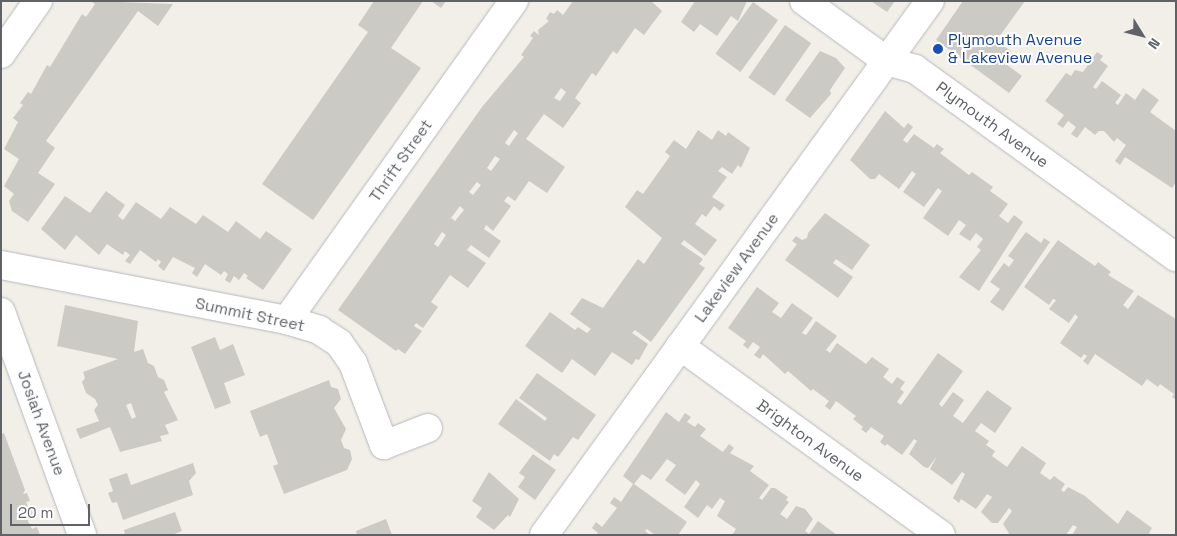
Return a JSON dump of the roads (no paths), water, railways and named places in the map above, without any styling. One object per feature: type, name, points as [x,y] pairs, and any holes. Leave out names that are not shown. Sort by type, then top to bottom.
[{"type":"street","points":[[1,54],[38,1]]},
{"type":"street","name":"Thrift Street","points":[[287,320],[514,1]]},
{"type":"street","name":"Plymouth Avenue","points":[[804,1],[887,60],[915,69],[1176,257]]},
{"type":"street","name":"Lakeview Avenue","points":[[544,535],[930,1]]},
{"type":"street","name":"Summit Street","points":[[1,265],[287,320],[319,330],[339,343],[353,363],[384,445],[428,428]]},
{"type":"street","name":"Josiah Avenue","points":[[1,312],[82,535]]},
{"type":"street","name":"Brighton Avenue","points":[[680,346],[941,535]]},
{"type":"place","name":"Plymouth Avenue & Lakeview Avenue","points":[[938,49]]}]
